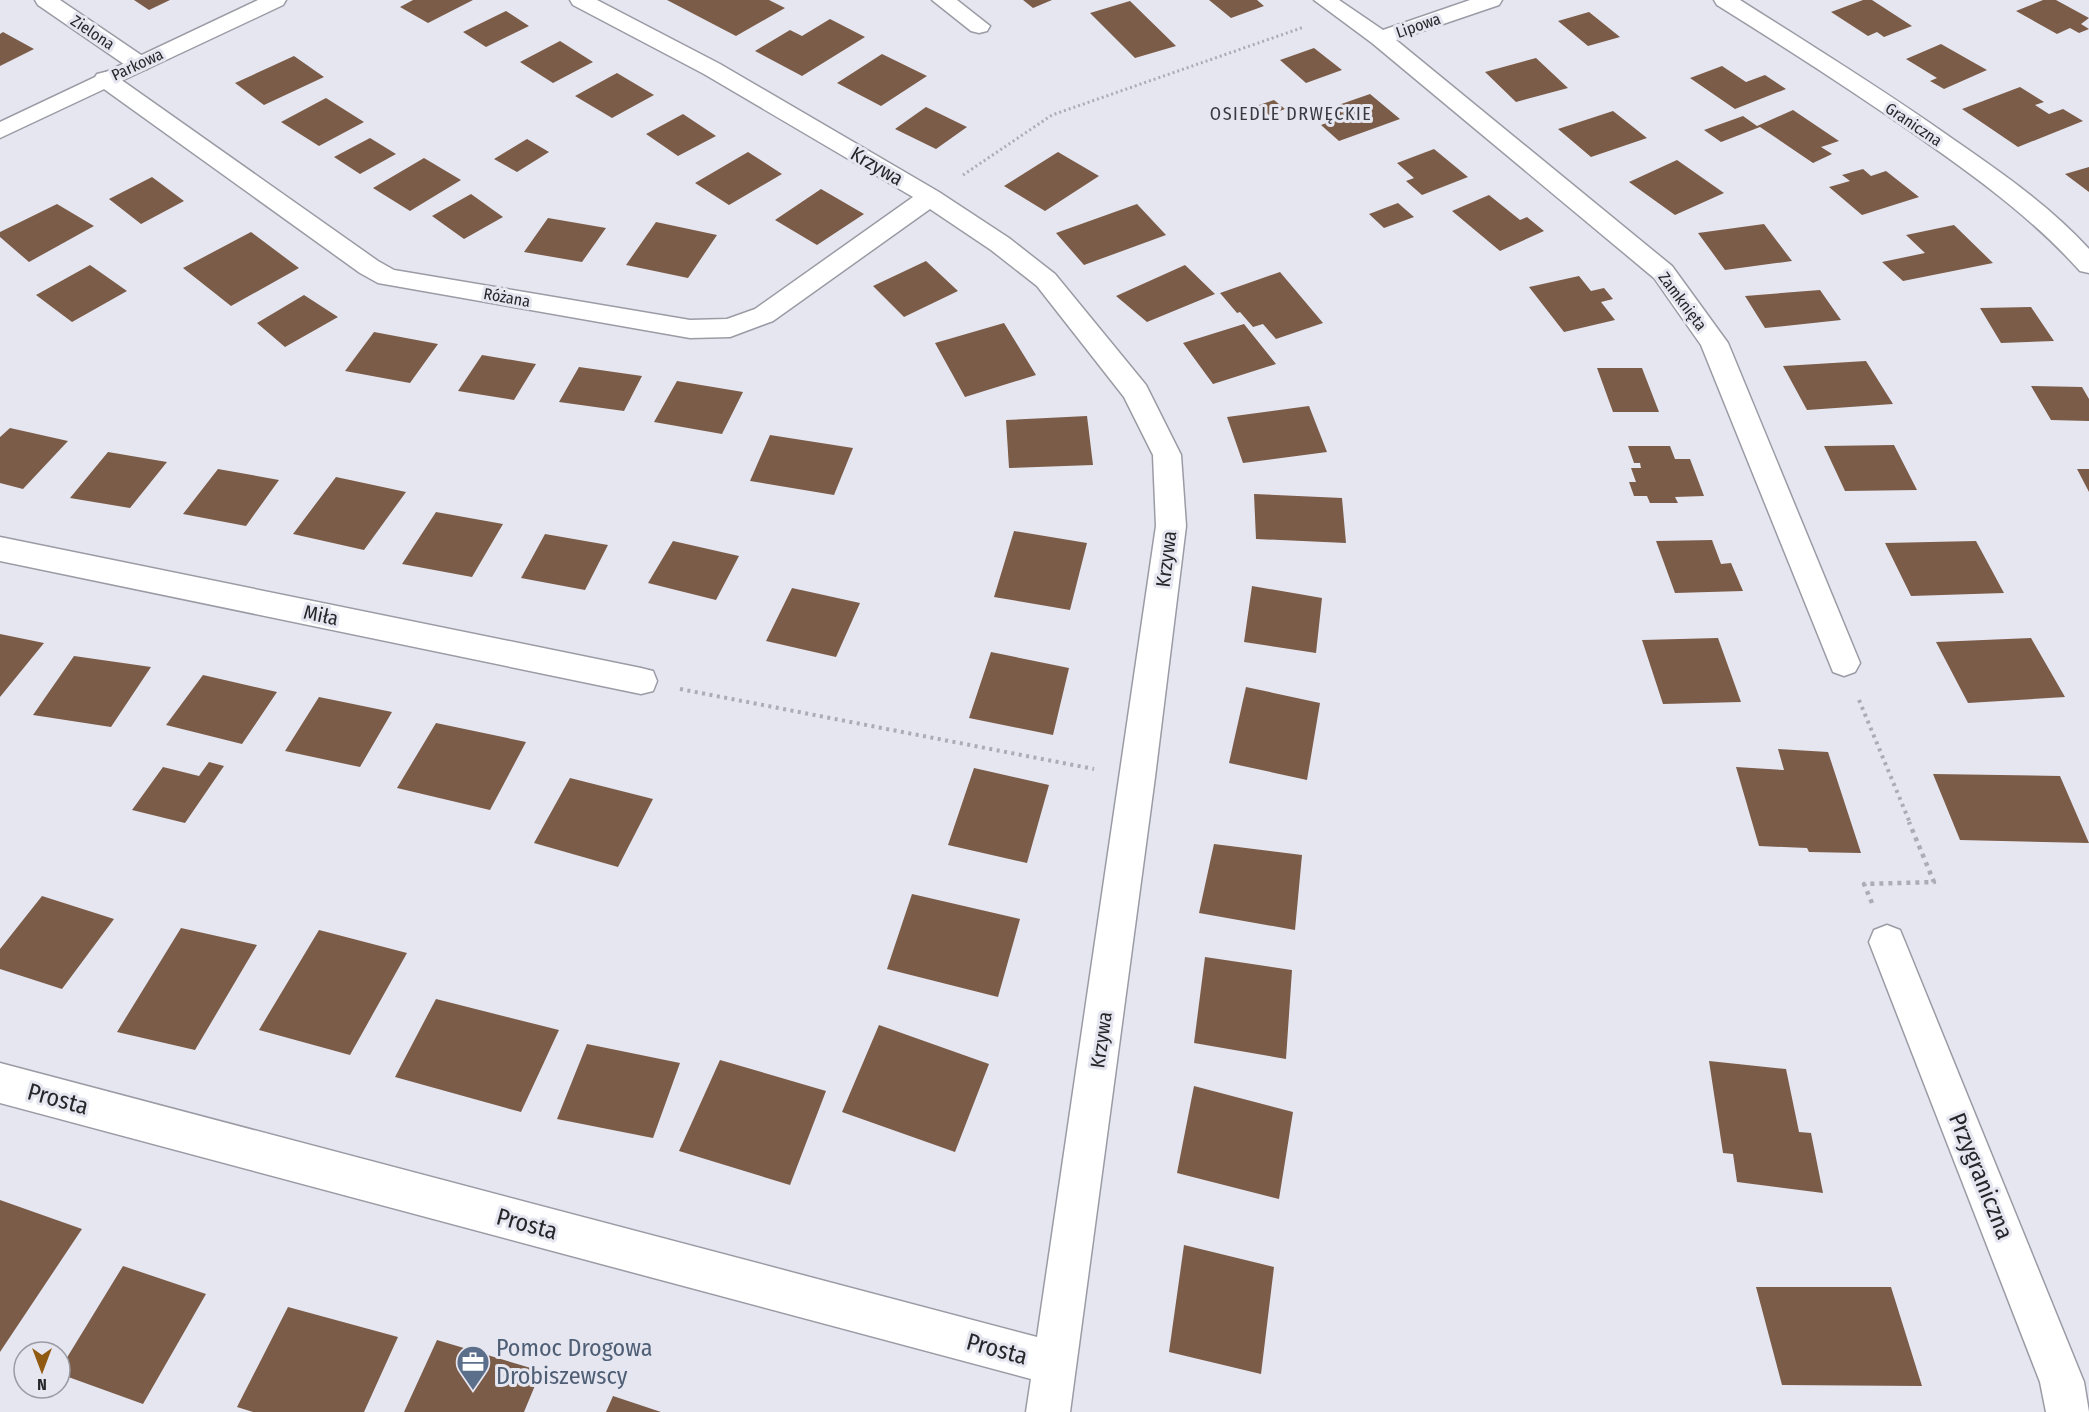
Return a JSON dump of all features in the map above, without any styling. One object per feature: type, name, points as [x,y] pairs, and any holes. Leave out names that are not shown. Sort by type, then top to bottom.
[{"type":"street","name":"Zielona","points":[[46,0],[139,64]]},
{"type":"street","name":"Parkowa","points":[[0,131],[275,0]]},
{"type":"street","name":"Krzywa","points":[[581,0],[712,69],[930,197],[1000,244],[1046,280],[1136,392],[1167,455],[1171,526],[1138,777],[1048,1412]]},
{"type":"street","points":[[943,0],[979,26]]},
{"type":"street","name":"Lipowa","points":[[1380,38],[1491,0]]},
{"type":"street","name":"Graniczna","points":[[1725,0],[1910,120],[2036,211],[2089,266]]},
{"type":"street","name":"Zamknięta","points":[[1334,7],[1380,38],[1663,272],[1714,343],[1844,663]]},
{"type":"street","name":"Różana","points":[[105,79],[369,267],[387,277],[690,329],[730,328],[764,315],[930,197]]},
{"type":"street","name":"Miła","points":[[0,549],[641,681]]},
{"type":"street","name":"Przygraniczna","points":[[1887,942],[2062,1382],[2068,1412]]},
{"type":"street","name":"Prosta","points":[[0,1083],[1055,1364]]},
{"type":"path","points":[[930,197],[1052,115],[1334,7]]},
{"type":"path","points":[[1844,663],[1934,882],[1864,884],[1887,942]]},
{"type":"path","points":[[641,681],[1138,777]]},
{"type":"building","points":[[134,0],[170,0],[149,10]]},
{"type":"building","points":[[413,0],[473,0],[428,23],[400,7]]},
{"type":"building","points":[[667,0],[769,0],[785,8],[736,36]]},
{"type":"building","points":[[1023,0],[1052,0],[1033,8]]},
{"type":"building","points":[[1209,0],[1257,0],[1264,6],[1231,18]]},
{"type":"building","points":[[1863,0],[1872,0],[1912,26],[1884,37],[1877,32],[1868,36],[1831,12]]},
{"type":"building","points":[[2043,0],[2056,0],[2089,18],[2081,24],[2089,29],[2079,33],[2070,28],[2057,34],[2016,11]]},
{"type":"building","points":[[1130,1],[1176,46],[1135,58],[1090,13]]},
{"type":"building","points":[[506,11],[529,26],[486,47],[463,32]]},
{"type":"building","points":[[1589,12],[1620,37],[1588,46],[1558,21]]},
{"type":"building","points":[[830,19],[865,37],[802,76],[755,51],[790,30],[802,36]]},
{"type":"building","points":[[3,32],[34,49],[0,66],[0,34]]},
{"type":"building","points":[[560,41],[593,62],[553,83],[520,62]]},
{"type":"building","points":[[1941,44],[1987,70],[1944,89],[1930,81],[1937,78],[1906,59]]},
{"type":"building","points":[[1314,48],[1342,70],[1306,83],[1280,60]]},
{"type":"building","points":[[882,54],[927,76],[881,106],[837,83]]},
{"type":"building","points":[[294,56],[324,77],[264,105],[235,83]]},
{"type":"building","points":[[1536,58],[1568,88],[1516,102],[1485,72]]},
{"type":"building","points":[[1722,66],[1746,82],[1765,75],[1786,89],[1735,109],[1690,78]]},
{"type":"building","points":[[617,73],[654,95],[612,118],[575,96]]},
{"type":"building","points":[[2020,87],[2044,102],[2035,105],[2049,114],[2063,109],[2083,121],[2018,147],[1962,109]]},
{"type":"building","points":[[1370,94],[1400,119],[1339,141],[1321,125],[1335,120],[1324,110]]},
{"type":"building","points":[[326,98],[364,122],[319,146],[281,122]]},
{"type":"building","points":[[1274,100],[1285,109],[1269,115],[1259,105]]},
{"type":"building","points":[[926,107],[967,127],[936,149],[895,129]]},
{"type":"building","points":[[1793,110],[1839,141],[1821,147],[1832,154],[1813,163],[1760,127],[1721,142],[1704,130],[1743,116],[1757,126]]},
{"type":"building","points":[[1613,111],[1647,138],[1591,157],[1558,129]]},
{"type":"building","points":[[683,114],[716,136],[678,156],[646,134]]},
{"type":"building","points":[[370,138],[396,154],[360,174],[334,157]]},
{"type":"building","points":[[527,139],[549,152],[517,172],[494,159]]},
{"type":"building","points":[[1434,149],[1468,177],[1422,195],[1406,181],[1414,178],[1397,163]]},
{"type":"building","points":[[748,152],[782,174],[729,205],[695,183]]},
{"type":"building","points":[[1058,152],[1099,176],[1045,211],[1004,186]]},
{"type":"building","points":[[424,158],[461,180],[410,211],[373,188]]},
{"type":"building","points":[[1677,160],[1724,193],[1675,215],[1629,182]]},
{"type":"building","points":[[2089,167],[2089,192],[2065,174]]},
{"type":"building","points":[[1863,169],[1871,176],[1886,171],[1919,197],[1862,215],[1829,187],[1850,181],[1842,175]]},
{"type":"building","points":[[152,177],[184,201],[141,224],[109,199]]},
{"type":"building","points":[[821,189],[864,214],[817,245],[775,220]]},
{"type":"building","points":[[471,194],[503,217],[464,239],[432,216]]},
{"type":"building","points":[[1489,195],[1520,220],[1527,217],[1544,231],[1500,251],[1452,211]]},
{"type":"building","points":[[1398,203],[1414,217],[1384,228],[1369,214]]},
{"type":"building","points":[[57,204],[94,226],[29,262],[0,237],[0,232]]},
{"type":"building","points":[[1137,204],[1166,235],[1084,265],[1056,233]]},
{"type":"building","points":[[548,218],[606,228],[582,262],[524,252]]},
{"type":"building","points":[[656,222],[717,235],[688,278],[626,265]]},
{"type":"building","points":[[1764,224],[1792,261],[1725,270],[1698,233]]},
{"type":"building","points":[[1954,225],[1993,263],[1903,281],[1882,262],[1925,253],[1906,235]]},
{"type":"building","points":[[251,232],[299,268],[231,306],[183,268]]},
{"type":"building","points":[[926,261],[958,291],[904,317],[873,286]]},
{"type":"building","points":[[90,265],[127,291],[72,322],[36,295]]},
{"type":"building","points":[[1185,265],[1215,294],[1147,322],[1116,296]]},
{"type":"building","points":[[1280,272],[1323,323],[1276,339],[1263,324],[1253,327],[1220,293]]},
{"type":"building","points":[[1579,276],[1591,291],[1604,288],[1613,299],[1601,302],[1615,320],[1564,332],[1529,287]]},
{"type":"building","points":[[1820,290],[1841,320],[1765,328],[1745,296]]},
{"type":"building","points":[[304,295],[338,317],[285,347],[257,323]]},
{"type":"building","points":[[2031,307],[2054,341],[2001,343],[1980,308]]},
{"type":"building","points":[[1004,323],[1036,375],[965,397],[935,343]]},
{"type":"building","points":[[1244,324],[1276,364],[1213,384],[1183,343]]},
{"type":"building","points":[[374,332],[438,344],[410,383],[345,371]]},
{"type":"building","points":[[482,355],[536,364],[514,400],[458,391]]},
{"type":"building","points":[[1866,361],[1893,404],[1807,410],[1783,366]]},
{"type":"building","points":[[579,367],[642,376],[624,411],[559,402]]},
{"type":"building","points":[[1597,368],[1642,368],[1659,412],[1613,412]]},
{"type":"building","points":[[677,381],[743,392],[722,434],[654,422]]},
{"type":"building","points":[[2031,386],[2082,387],[2089,399],[2089,421],[2051,420]]},
{"type":"building","points":[[1309,406],[1327,452],[1243,463],[1227,417]]},
{"type":"building","points":[[1087,416],[1093,465],[1009,468],[1006,420]]},
{"type":"building","points":[[10,428],[68,441],[23,489],[0,483],[0,437]]},
{"type":"building","points":[[770,435],[853,448],[834,495],[750,481]]},
{"type":"building","points":[[1894,445],[1917,490],[1845,491],[1824,446]]},
{"type":"building","points":[[1628,446],[1670,446],[1675,459],[1690,459],[1704,496],[1675,497],[1678,503],[1650,503],[1647,496],[1634,496],[1629,482],[1636,482],[1631,468],[1641,468],[1640,463],[1634,463]]},
{"type":"building","points":[[108,452],[167,462],[130,508],[70,498]]},
{"type":"building","points":[[218,469],[279,480],[246,526],[183,514]]},
{"type":"building","points":[[2077,469],[2089,469],[2089,492]]},
{"type":"building","points":[[336,477],[406,492],[364,550],[293,534]]},
{"type":"building","points":[[1254,494],[1342,498],[1346,543],[1256,539]]},
{"type":"building","points":[[436,512],[503,524],[472,577],[402,564]]},
{"type":"building","points":[[1014,531],[1087,543],[1070,610],[994,597]]},
{"type":"building","points":[[545,534],[608,545],[585,590],[521,578]]},
{"type":"building","points":[[1712,540],[1721,564],[1731,563],[1743,591],[1675,593],[1656,541]]},
{"type":"building","points":[[673,541],[739,556],[716,600],[648,583]]},
{"type":"building","points":[[1976,541],[2004,593],[1911,596],[1885,543]]},
{"type":"building","points":[[1252,586],[1322,598],[1316,653],[1244,642]]},
{"type":"building","points":[[792,588],[860,603],[836,657],[766,641]]},
{"type":"building","points":[[0,634],[44,643],[0,697]]},
{"type":"building","points":[[1718,638],[1741,702],[1663,704],[1642,640]]},
{"type":"building","points":[[2031,638],[2065,697],[1968,703],[1936,642]]},
{"type":"building","points":[[991,652],[1069,668],[1053,735],[969,718]]},
{"type":"building","points":[[74,656],[151,667],[111,727],[33,715]]},
{"type":"building","points":[[203,675],[277,692],[242,744],[166,725]]},
{"type":"building","points":[[1246,687],[1320,703],[1307,780],[1229,763]]},
{"type":"building","points":[[319,697],[392,712],[360,767],[285,751]]},
{"type":"building","points":[[436,723],[526,742],[490,810],[397,788]]},
{"type":"building","points":[[1778,749],[1828,752],[1861,853],[1809,852],[1807,848],[1759,846],[1736,767],[1784,770]]},
{"type":"building","points":[[209,762],[224,766],[185,823],[132,810],[163,767],[199,776]]},
{"type":"building","points":[[974,768],[1049,785],[1027,863],[948,845]]},
{"type":"building","points":[[1933,774],[2060,776],[2089,843],[1960,840]]},
{"type":"building","points":[[570,778],[653,799],[618,867],[534,843]]},
{"type":"building","points":[[1214,844],[1302,855],[1295,930],[1199,913]]},
{"type":"building","points":[[912,894],[1020,919],[998,997],[887,969]]},
{"type":"building","points":[[42,896],[114,919],[62,989],[0,969],[0,949]]},
{"type":"building","points":[[181,928],[257,945],[195,1050],[117,1032]]},
{"type":"building","points":[[319,930],[407,953],[350,1055],[259,1030]]},
{"type":"building","points":[[1205,957],[1292,970],[1286,1059],[1194,1043]]},
{"type":"building","points":[[436,999],[559,1030],[521,1112],[395,1077]]},
{"type":"building","points":[[879,1025],[989,1064],[955,1152],[842,1112]]},
{"type":"building","points":[[587,1044],[680,1063],[653,1138],[557,1119]]},
{"type":"building","points":[[720,1060],[826,1091],[790,1185],[679,1151]]},
{"type":"building","points":[[1709,1061],[1786,1069],[1799,1132],[1811,1133],[1823,1193],[1737,1182],[1733,1154],[1723,1153]]},
{"type":"building","points":[[1194,1086],[1293,1112],[1279,1199],[1177,1173]]},
{"type":"building","points":[[0,1200],[82,1229],[0,1352]]},
{"type":"building","points":[[1184,1245],[1274,1267],[1261,1374],[1169,1352]]},
{"type":"building","points":[[123,1266],[206,1294],[143,1404],[72,1378],[72,1349]]},
{"type":"building","points":[[1756,1287],[1891,1287],[1922,1386],[1782,1385]]},
{"type":"building","points":[[288,1307],[398,1337],[364,1412],[253,1412],[237,1407]]},
{"type":"building","name":"Pomoc Drogowa Drobiszewscy","points":[[437,1340],[541,1371],[524,1412],[404,1412]]},
{"type":"building","points":[[613,1396],[661,1412],[606,1412]]},
{"type":"place","name":"Pomoc Drogowa Drobiszewscy","points":[[473,1391]]},
{"type":"district","name":"OSIEDLE DRWĘCKIE","points":[[1291,114]]}]
